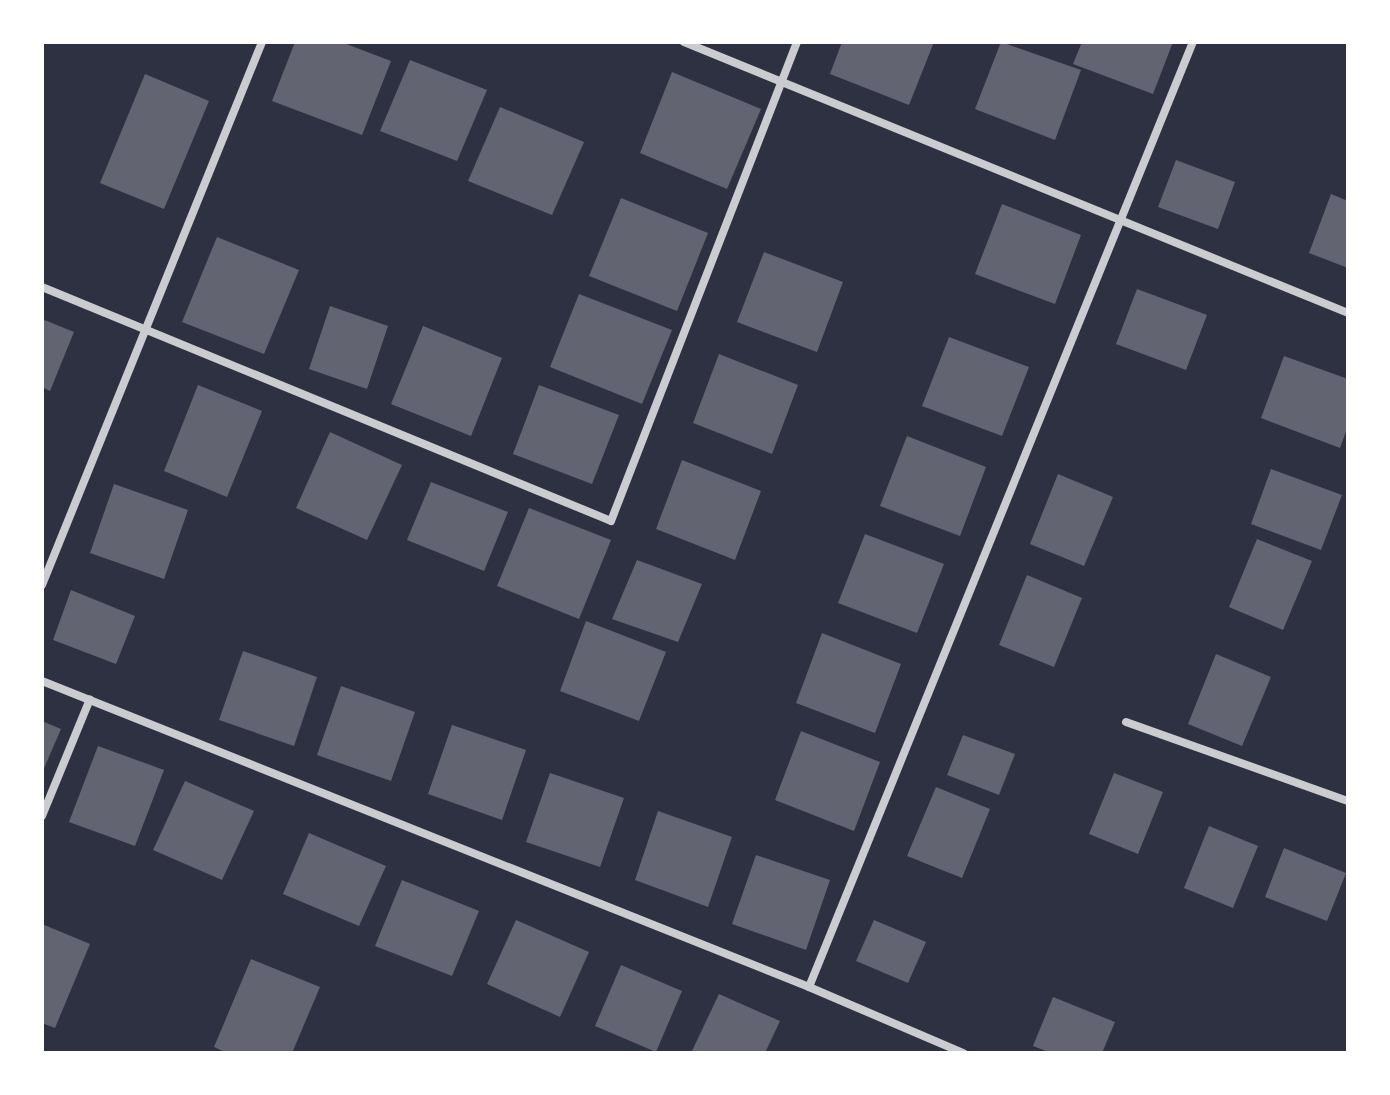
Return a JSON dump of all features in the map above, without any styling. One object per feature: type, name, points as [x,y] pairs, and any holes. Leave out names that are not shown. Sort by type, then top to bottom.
[{"type":"street","points":[[42,585],[262,42]]},
{"type":"street","points":[[684,42],[1119,223],[1348,313]]},
{"type":"street","points":[[42,287],[611,521],[797,42]]},
{"type":"street","points":[[809,987],[1193,42]]},
{"type":"street","points":[[42,681],[809,987],[963,1053]]},
{"type":"street","points":[[42,816],[90,699]]},
{"type":"street","points":[[1126,722],[1348,801]]},
{"type":"building","points":[[295,42],[341,42],[391,61],[362,135],[272,101]]},
{"type":"building","points":[[842,42],[934,42],[909,105],[830,74]]},
{"type":"building","points":[[1001,42],[1081,70],[1055,140],[975,109]]},
{"type":"building","points":[[1082,42],[1173,42],[1153,94],[1073,64]]},
{"type":"building","points":[[410,60],[487,90],[457,161],[380,131]]},
{"type":"building","points":[[672,72],[761,109],[727,189],[640,153]]},
{"type":"building","points":[[145,74],[209,101],[164,209],[100,183]]},
{"type":"building","points":[[500,107],[584,142],[552,215],[468,181]]},
{"type":"building","points":[[1176,160],[1235,182],[1218,229],[1158,207]]},
{"type":"building","points":[[1331,194],[1348,201],[1348,268],[1309,253]]},
{"type":"building","points":[[621,198],[708,233],[677,311],[589,276]]},
{"type":"building","points":[[1002,204],[1081,235],[1055,304],[975,274]]},
{"type":"building","points":[[217,237],[299,270],[264,354],[182,322]]},
{"type":"building","points":[[764,252],[843,282],[817,352],[737,322]]},
{"type":"building","points":[[1137,289],[1207,315],[1186,370],[1116,344]]},
{"type":"building","points":[[579,294],[672,330],[642,404],[550,367]]},
{"type":"building","points":[[330,306],[388,326],[367,389],[309,369]]},
{"type":"building","points":[[42,319],[74,332],[50,391],[42,387]]},
{"type":"building","points":[[423,326],[502,358],[471,436],[391,404]]},
{"type":"building","points":[[949,337],[1029,367],[1002,436],[922,406]]},
{"type":"building","points":[[719,354],[798,385],[772,454],[693,423]]},
{"type":"building","points":[[1284,356],[1348,379],[1348,426],[1340,448],[1261,418]]},
{"type":"building","points":[[198,385],[262,411],[227,497],[164,471]]},
{"type":"building","points":[[539,385],[619,415],[592,484],[513,454]]},
{"type":"building","points":[[330,432],[402,465],[367,540],[296,508]]},
{"type":"building","points":[[907,436],[986,467],[960,536],[880,506]]},
{"type":"building","points":[[682,460],[761,491],[735,560],[656,529]]},
{"type":"building","points":[[1271,469],[1342,495],[1321,550],[1251,524]]},
{"type":"building","points":[[1058,474],[1113,497],[1084,566],[1030,544]]},
{"type":"building","points":[[431,482],[508,512],[484,571],[407,540]]},
{"type":"building","points":[[114,484],[188,510],[164,579],[90,553]]},
{"type":"building","points":[[529,508],[611,540],[579,619],[497,586]]},
{"type":"building","points":[[865,534],[944,564],[917,633],[838,603]]},
{"type":"building","points":[[1257,539],[1312,561],[1283,630],[1229,607]]},
{"type":"building","points":[[637,560],[702,584],[678,642],[612,619]]},
{"type":"building","points":[[1027,575],[1082,598],[1054,667],[999,645]]},
{"type":"building","points":[[71,590],[135,616],[116,664],[53,640]]},
{"type":"building","points":[[586,621],[666,652],[639,721],[560,691]]},
{"type":"building","points":[[822,633],[901,664],[875,733],[796,703]]},
{"type":"building","points":[[243,651],[317,677],[294,746],[219,720]]},
{"type":"building","points":[[1216,654],[1271,677],[1242,746],[1188,724]]},
{"type":"building","points":[[341,686],[415,712],[391,781],[317,755]]},
{"type":"building","points":[[42,721],[61,729],[42,773]]},
{"type":"building","points":[[452,725],[526,750],[502,820],[428,794]]},
{"type":"building","points":[[801,731],[880,762],[854,831],[775,800]]},
{"type":"building","points":[[963,735],[1015,754],[999,795],[947,775]]},
{"type":"building","points":[[98,746],[164,770],[135,846],[69,822]]},
{"type":"building","points":[[550,773],[624,798],[600,867],[526,842]]},
{"type":"building","points":[[1114,773],[1163,792],[1138,854],[1089,834]]},
{"type":"building","points":[[185,781],[254,811],[222,880],[153,850]]},
{"type":"building","points":[[936,787],[990,809],[962,878],[907,856]]},
{"type":"building","points":[[658,811],[732,837],[708,907],[635,880]]},
{"type":"building","points":[[1209,826],[1258,846],[1233,908],[1184,888]]},
{"type":"building","points":[[309,833],[386,866],[359,926],[283,894]]},
{"type":"building","points":[[1284,848],[1346,873],[1327,921],[1265,897]]},
{"type":"building","points":[[756,855],[830,880],[806,950],[732,924]]},
{"type":"building","points":[[402,880],[479,911],[452,976],[375,946]]},
{"type":"building","points":[[516,920],[589,952],[560,1017],[487,984]]},
{"type":"building","points":[[874,920],[926,942],[908,983],[856,961]]},
{"type":"building","points":[[42,924],[90,944],[55,1028],[42,1023]]},
{"type":"building","points":[[251,959],[320,987],[292,1053],[227,1053],[214,1047]]},
{"type":"building","points":[[621,965],[682,991],[656,1052],[595,1026]]},
{"type":"building","points":[[719,994],[780,1021],[765,1053],[691,1053]]},
{"type":"building","points":[[1053,997],[1115,1022],[1102,1053],[1051,1053],[1033,1046]]}]
